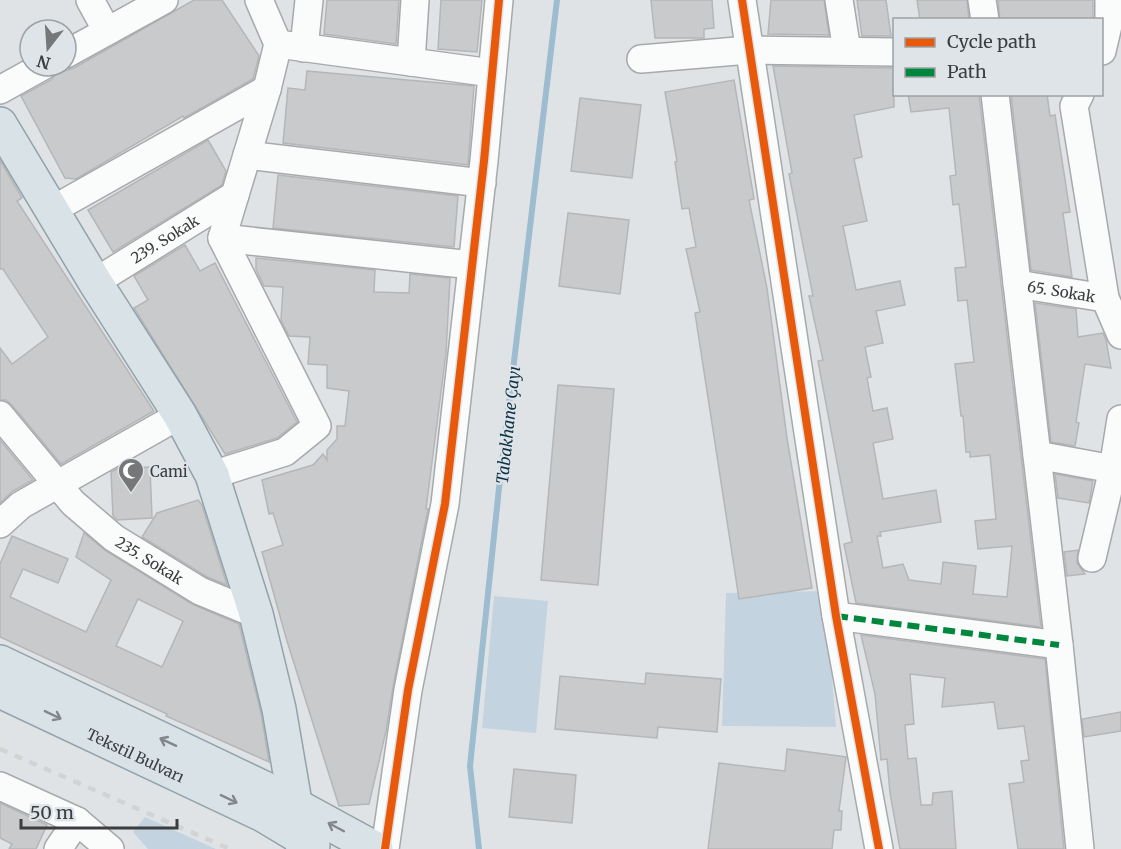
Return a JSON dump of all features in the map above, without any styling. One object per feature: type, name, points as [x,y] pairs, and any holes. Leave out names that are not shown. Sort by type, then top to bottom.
[{"type":"main road","points":[[0,124],[94,282],[180,415],[212,475],[256,614],[279,709],[298,837],[376,849]]},
{"type":"main road","name":"Tekstil Bulvarı","points":[[0,662],[254,783],[298,837]]},
{"type":"main road","name":"Tekstil Bulvarı","points":[[0,691],[252,810],[298,837]]},
{"type":"street","points":[[90,0],[107,31]]},
{"type":"street","points":[[78,47],[164,0]]},
{"type":"street","points":[[212,475],[285,452],[317,426],[222,238],[267,89],[278,44],[259,0]]},
{"type":"street","points":[[304,48],[309,0]]},
{"type":"street","points":[[411,62],[415,0]]},
{"type":"street","points":[[386,849],[408,690],[445,504],[482,183],[499,0]]},
{"type":"street","points":[[742,0],[836,616],[879,849]]},
{"type":"street","points":[[839,0],[847,51]]},
{"type":"street","points":[[982,0],[985,18]]},
{"type":"street","points":[[1103,46],[1109,21],[1109,0]]},
{"type":"street","points":[[278,44],[492,73]]},
{"type":"street","points":[[641,59],[749,50],[893,52]]},
{"type":"street","points":[[0,90],[22,78]]},
{"type":"street","points":[[52,210],[267,89]]},
{"type":"street","points":[[995,96],[1059,645],[1080,849]]},
{"type":"street","points":[[1079,96],[1074,106],[1105,298],[1121,335]]},
{"type":"street","points":[[247,155],[482,183]]},
{"type":"street","name":"239. Sokak","points":[[94,282],[236,195]]},
{"type":"street","points":[[222,238],[472,266]]},
{"type":"street","name":"65. Sokak","points":[[1017,284],[1105,298]]},
{"type":"street","points":[[0,524],[21,505],[180,415]]},
{"type":"street","name":"235. Sokak","points":[[0,416],[73,502],[114,538],[200,591],[256,614]]},
{"type":"street","points":[[1092,558],[1113,469],[1121,418]]},
{"type":"street","points":[[1037,455],[1113,469]]},
{"type":"street","points":[[836,616],[1059,645]]},
{"type":"street","points":[[0,786],[77,821],[110,849]]},
{"type":"street","points":[[58,849],[77,821]]},
{"type":"shaded area","points":[[825,591],[836,727],[722,726],[726,593]]},
{"type":"shaded area","points":[[494,596],[548,601],[536,733],[482,728]]},
{"type":"shaded area","points":[[145,817],[216,849],[148,849],[133,832]]},
{"type":"building","points":[[194,0],[222,0],[259,56],[253,79],[184,118],[183,116],[76,179],[65,178],[21,96],[53,78],[78,78],[78,66]]},
{"type":"building","points":[[327,0],[399,0],[396,44],[324,34]]},
{"type":"building","points":[[441,0],[482,0],[477,52],[438,49]]},
{"type":"building","points":[[651,0],[712,0],[714,28],[704,29],[704,38],[655,38]]},
{"type":"building","points":[[771,0],[824,0],[829,35],[768,34]]},
{"type":"building","points":[[857,0],[886,0],[891,36],[862,36]]},
{"type":"building","points":[[917,0],[967,0],[969,18],[920,18]]},
{"type":"building","points":[[998,0],[1093,0],[1093,18],[1000,18]]},
{"type":"building","points":[[773,66],[893,68],[894,107],[854,115],[862,157],[854,159],[867,221],[843,226],[856,290],[900,281],[905,305],[876,311],[883,343],[865,347],[871,377],[867,378],[873,411],[887,408],[893,439],[873,443],[883,499],[936,490],[941,522],[880,532],[881,536],[877,536],[883,568],[903,564],[909,580],[941,584],[943,562],[976,566],[973,594],[1007,597],[1012,546],[978,549],[975,521],[996,519],[990,455],[970,457],[970,452],[966,452],[963,416],[961,416],[955,364],[974,362],[967,300],[958,301],[955,268],[966,267],[959,204],[953,205],[950,176],[956,175],[949,108],[911,112],[908,96],[979,96],[1041,627],[856,603],[844,544],[852,542],[818,361],[823,360],[809,296],[813,296],[789,174],[792,173]]},
{"type":"building","points":[[307,71],[474,86],[468,165],[283,143],[288,88],[305,90]]},
{"type":"building","points":[[734,80],[754,199],[749,200],[767,288],[787,438],[812,588],[739,599],[695,313],[700,312],[686,249],[696,247],[689,208],[682,209],[675,162],[677,161],[665,92]]},
{"type":"building","points":[[1011,96],[1047,96],[1050,116],[1055,115],[1070,212],[1063,213],[1072,277],[1031,270]]},
{"type":"building","points":[[580,98],[641,105],[632,178],[571,171]]},
{"type":"building","points":[[208,140],[226,171],[222,185],[113,252],[88,210]]},
{"type":"building","points":[[0,160],[22,198],[17,201],[154,411],[61,464],[12,405],[6,400],[0,400],[0,348],[12,364],[48,337],[3,269],[0,269]]},
{"type":"building","points":[[278,175],[458,196],[454,247],[273,228]]},
{"type":"building","points":[[568,213],[629,220],[620,294],[559,286]]},
{"type":"building","points":[[185,245],[200,271],[215,263],[297,422],[277,438],[225,454],[134,308],[148,300],[134,276]]},
{"type":"building","points":[[256,258],[375,270],[374,292],[409,293],[410,274],[450,278],[446,353],[426,509],[428,509],[386,731],[369,804],[339,806],[287,641],[262,552],[283,545],[273,513],[269,514],[262,480],[313,465],[323,454],[327,460],[327,450],[337,439],[337,426],[345,426],[349,391],[327,388],[327,365],[308,364],[310,337],[289,336],[281,320],[283,287],[264,286],[256,269]]},
{"type":"building","points":[[1035,303],[1076,309],[1078,337],[1103,333],[1106,340],[1111,368],[1085,364],[1076,422],[1079,423],[1075,446],[1051,442]]},
{"type":"building","points":[[558,385],[614,389],[598,585],[541,580]]},
{"type":"building","points":[[0,440],[33,480],[13,491],[0,503]]},
{"type":"building","name":"Cami","points":[[150,467],[152,518],[117,520],[113,516],[111,472],[117,469]]},
{"type":"building","points":[[1055,474],[1093,481],[1089,503],[1058,498]]},
{"type":"building","points":[[198,500],[202,505],[227,585],[207,577],[142,537],[157,513]]},
{"type":"building","points":[[84,533],[106,551],[192,604],[239,624],[261,713],[269,762],[0,637],[0,564],[12,536],[68,559],[58,583],[23,569],[10,597],[86,632],[111,580],[76,557]],"holes":[[[138,599],[183,621],[162,667],[116,646]]]},
{"type":"building","points":[[1078,550],[1077,563],[1085,574],[1067,576],[1064,552]]},
{"type":"building","points":[[861,635],[1045,659],[1064,849],[1018,849],[1009,784],[1024,782],[1021,761],[1029,760],[1024,726],[998,729],[994,702],[942,707],[945,678],[910,674],[914,724],[905,725],[908,759],[916,758],[921,805],[932,805],[933,793],[952,791],[956,849],[900,849],[890,793],[887,759],[881,760],[875,694]]},
{"type":"building","points":[[646,673],[721,679],[717,732],[658,727],[657,738],[555,729],[560,676],[645,684]]},
{"type":"building","points":[[1121,712],[1121,731],[1084,737],[1082,719]]},
{"type":"building","points":[[787,749],[846,757],[839,811],[842,811],[841,830],[834,830],[832,849],[708,849],[719,763],[785,771]]},
{"type":"building","points":[[514,769],[576,775],[572,823],[509,817]]},
{"type":"building","points":[[0,803],[47,825],[36,849],[9,849],[12,844],[0,838]]},
{"type":"waterway","name":"Tabakhane Çayı","points":[[479,849],[470,766],[499,488],[557,0]]},
{"type":"railway","points":[[0,749],[230,849]]},
{"type":"marked path","points":[[836,616],[1059,645]]},
{"type":"cycle path","points":[[385,849],[408,690],[445,504],[484,161],[499,0]]},
{"type":"cycle path","points":[[742,0],[836,616],[879,849]]},
{"type":"place","name":"Cami","points":[[131,494]]}]
